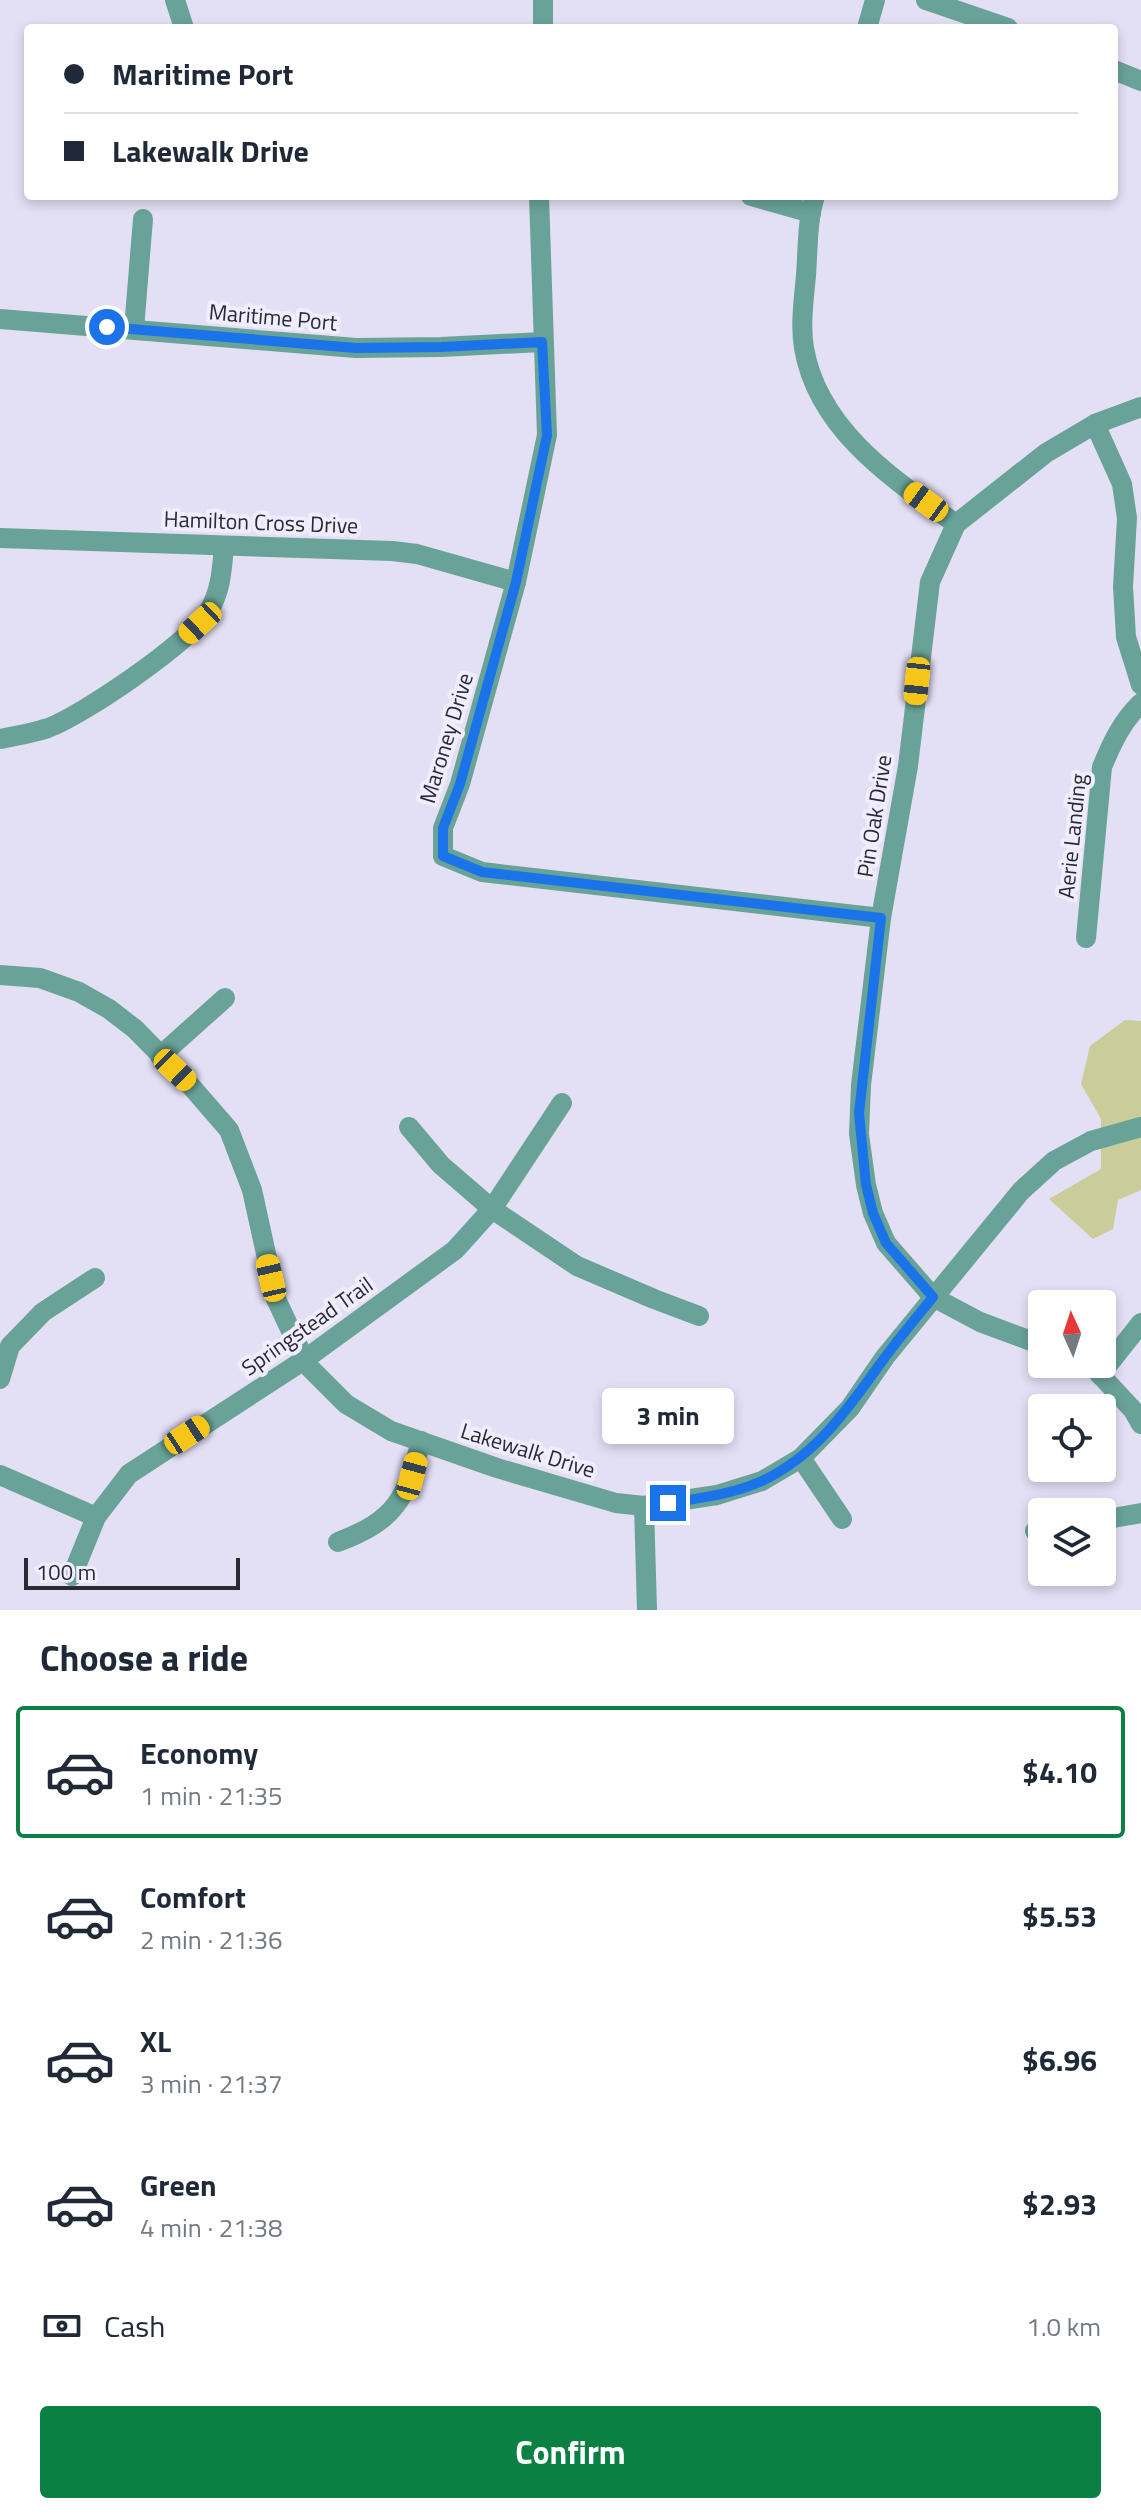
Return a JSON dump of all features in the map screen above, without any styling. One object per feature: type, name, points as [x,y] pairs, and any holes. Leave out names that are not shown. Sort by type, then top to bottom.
[{"type":"street","points":[[175,0],[183,24]]},
{"type":"street","points":[[543,0],[543,24]]},
{"type":"street","points":[[868,24],[875,0]]},
{"type":"street","points":[[926,0],[996,24]]},
{"type":"street","points":[[1118,72],[1141,81]]},
{"type":"street","name":"Maroney Drive","points":[[539,200],[547,435],[516,582],[460,784],[443,828],[443,856],[482,872],[881,918]]},
{"type":"street","points":[[782,200],[813,204],[803,309],[803,347],[828,413],[879,468],[956,524]]},
{"type":"street","points":[[134,329],[143,219]]},
{"type":"street","name":"Maritime Port","points":[[0,319],[356,348],[542,342]]},
{"type":"street","name":"Pin Oak Drive","points":[[1028,1340],[980,1322],[933,1297],[886,1243],[873,1213],[866,1185],[859,1113],[881,918],[908,766],[930,582],[956,524],[1046,453],[1095,424],[1141,407]]},
{"type":"street","points":[[1095,424],[1122,484],[1127,518],[1123,587],[1126,637],[1141,685]]},
{"type":"street","name":"Hamilton Cross Drive","points":[[0,538],[392,551],[417,554],[516,582]]},
{"type":"street","points":[[0,739],[50,727],[76,714],[181,641],[200,623],[216,596],[224,546]]},
{"type":"street","name":"Aerie Landing","points":[[1086,938],[1102,767],[1117,733],[1129,714],[1141,703]]},
{"type":"street","name":"Lakewalk Drive","points":[[0,975],[40,978],[79,992],[109,1009],[190,1085],[229,1130],[252,1190],[276,1299],[307,1365],[346,1404],[391,1431],[497,1468],[616,1503],[644,1506],[717,1495],[762,1481],[801,1458],[850,1408],[885,1357],[1021,1191],[1054,1161],[1091,1141],[1141,1127]]},
{"type":"street","points":[[160,1056],[225,998]]},
{"type":"street","name":"Springstead Trail","points":[[72,1576],[96,1517],[129,1474],[304,1360],[455,1250],[492,1209],[562,1103]]},
{"type":"street","points":[[409,1127],[441,1165],[492,1209],[577,1266],[699,1316]]},
{"type":"street","points":[[0,1379],[10,1346],[43,1312],[95,1278]]},
{"type":"street","points":[[1116,1347],[1141,1323]]},
{"type":"street","points":[[1101,1378],[1133,1410],[1141,1424]]},
{"type":"street","points":[[338,1542],[381,1522],[397,1504],[412,1476],[421,1441]]},
{"type":"street","points":[[801,1458],[842,1519]]},
{"type":"street","points":[[0,1475],[96,1517]]},
{"type":"street","points":[[644,1506],[647,1610]]},
{"type":"street","points":[[1116,1517],[1141,1513]]},
{"type":"green space","points":[[1125,1020],[1141,1021],[1141,1190],[1118,1200],[1113,1229],[1093,1239],[1049,1199],[1101,1169],[1101,1119],[1081,1084],[1090,1046]]},
{"type":"route","points":[[107,327],[356,348],[542,342],[547,435],[516,582],[460,784],[443,828],[443,856],[482,872],[881,918],[861,1085],[859,1134],[866,1185],[873,1213],[886,1243],[933,1297],[885,1357],[850,1408],[801,1458],[762,1481],[717,1495],[668,1503]]}]
